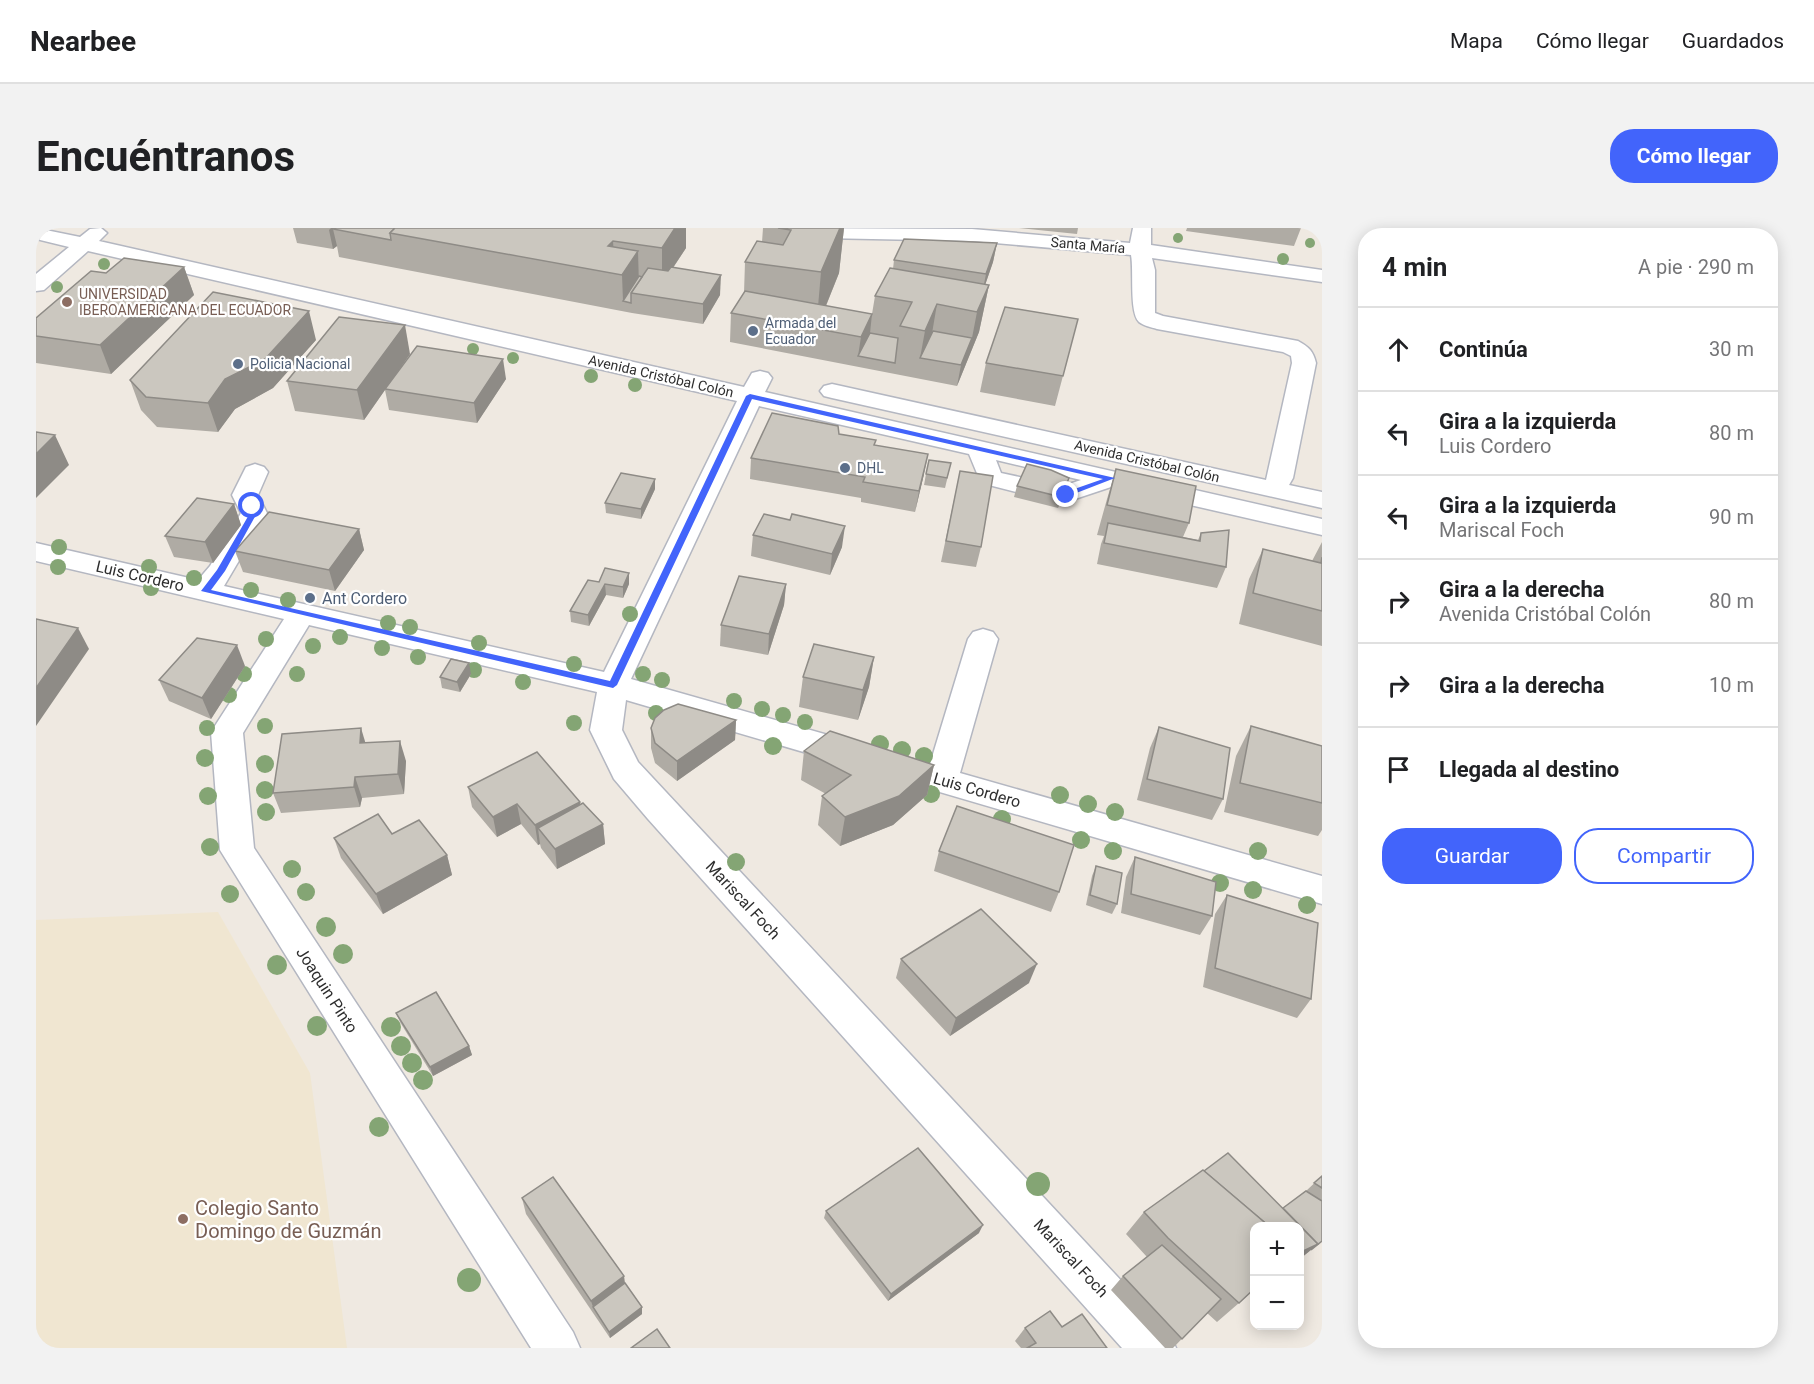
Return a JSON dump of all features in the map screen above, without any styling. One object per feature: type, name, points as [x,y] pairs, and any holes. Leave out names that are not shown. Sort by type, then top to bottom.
[{"type":"street","name":"Santa María","points":[[780,228],[973,231],[1140,250],[1322,276]]},
{"type":"street","points":[[1143,228],[1140,250],[1144,270],[1144,312],[1147,317],[1157,322],[1290,346],[1302,353],[1304,363],[1280,478],[1275,489]]},
{"type":"street","points":[[36,285],[95,232]]},
{"type":"street","name":"Avenida Cristóbal Colón","points":[[36,233],[95,232],[680,358]]},
{"type":"street","name":"Avenida Cristóbal Colón","points":[[95,232],[232,277],[756,380],[979,448],[1112,478],[1219,515],[1322,527]]},
{"type":"street","points":[[212,296],[232,277]]},
{"type":"street","name":"Mariscal Foch","points":[[756,380],[613,685],[606,730],[626,770],[1153,1348]]},
{"type":"street","name":"Avenida Cristóbal Colón","points":[[812,387],[1322,500]]},
{"type":"street","points":[[979,448],[990,478],[1020,485]]},
{"type":"street","points":[[206,591],[221,571],[254,513],[245,495],[255,472]]},
{"type":"street","points":[[1063,495],[1112,478]]},
{"type":"street","name":"Luis Cordero","points":[[36,552],[613,685],[1322,890]]},
{"type":"street","name":"Joaquin Pinto","points":[[302,613],[227,732],[237,850],[557,1348]]},
{"type":"street","points":[[941,780],[983,639]]},
{"type":"shaded area","name":"Colegio Santo Domingo de Guzmán","points":[[218,912],[310,1073],[347,1348],[36,1348],[36,920]]},
{"type":"building","points":[[395,228],[390,233],[391,240],[333,229]]},
{"type":"building","points":[[395,228],[675,228],[662,248],[613,241],[608,246],[638,251],[622,275],[390,233]]},
{"type":"building","points":[[778,228],[840,228],[821,272],[745,262],[757,241],[783,245],[791,230]]},
{"type":"building","points":[[904,239],[997,243],[986,274],[894,260]]},
{"type":"building","points":[[124,258],[184,267],[100,345],[36,336],[36,318],[91,271],[106,273]]},
{"type":"building","points":[[671,267],[721,275],[703,304],[631,293],[648,268],[668,271]]},
{"type":"building","points":[[890,268],[989,285],[977,312],[937,304],[925,331],[900,326],[912,302],[875,296]]},
{"type":"building","points":[[639,276],[642,277],[631,293],[631,303],[623,301]]},
{"type":"building","points":[[745,291],[872,314],[861,337],[731,313]]},
{"type":"building","points":[[213,292],[309,311],[265,359],[225,379],[208,403],[146,397],[130,380]]},
{"type":"building","points":[[1005,307],[1078,319],[1063,376],[986,363]]},
{"type":"building","points":[[339,317],[405,325],[357,390],[287,381]]},
{"type":"building","points":[[933,331],[972,338],[961,365],[920,358]]},
{"type":"building","points":[[870,333],[898,338],[895,363],[858,356]]},
{"type":"building","points":[[417,346],[503,359],[474,403],[385,389]]},
{"type":"building","points":[[772,413],[838,426],[839,434],[876,440],[874,445],[928,454],[919,491],[863,482],[865,477],[751,458]]},
{"type":"building","points":[[36,432],[55,435],[36,454]]},
{"type":"building","points":[[929,460],[951,463],[947,478],[926,474]]},
{"type":"building","points":[[1027,464],[1051,470],[1069,478],[1061,497],[1017,486]]},
{"type":"building","points":[[1116,469],[1196,486],[1189,523],[1107,505]]},
{"type":"building","points":[[960,471],[993,476],[981,547],[946,541]]},
{"type":"building","points":[[621,473],[655,479],[641,509],[605,503]]},
{"type":"building","points":[[197,498],[234,504],[205,542],[165,536]]},
{"type":"building","points":[[269,512],[359,529],[329,570],[235,551]]},
{"type":"building","points":[[764,514],[790,520],[792,514],[845,526],[832,554],[753,535]]},
{"type":"building","points":[[1108,523],[1200,541],[1201,533],[1229,530],[1226,567],[1104,543]]},
{"type":"building","points":[[1263,549],[1321,563],[1322,557],[1322,611],[1253,593]]},
{"type":"building","points":[[605,568],[629,573],[623,587],[605,584],[588,615],[570,611],[588,580],[599,582]]},
{"type":"building","points":[[739,576],[786,584],[769,634],[721,625]]},
{"type":"building","points":[[36,619],[78,628],[36,688]]},
{"type":"building","points":[[197,638],[237,645],[202,698],[159,680]]},
{"type":"building","points":[[814,644],[874,657],[863,690],[803,677]]},
{"type":"building","points":[[451,659],[469,663],[457,682],[440,677]]},
{"type":"building","points":[[678,704],[736,720],[677,761],[655,743],[651,728],[655,718],[664,710]]},
{"type":"building","points":[[1251,726],[1322,746],[1322,803],[1240,783]]},
{"type":"building","points":[[1159,727],[1230,748],[1223,799],[1147,779]]},
{"type":"building","points":[[361,728],[360,743],[400,741],[398,774],[355,777],[354,787],[273,793],[282,734]]},
{"type":"building","points":[[830,731],[934,765],[899,796],[845,817],[822,796],[851,775],[804,751]]},
{"type":"building","points":[[537,752],[580,802],[535,825],[517,804],[493,817],[468,787]]},
{"type":"building","points":[[583,803],[603,824],[555,849],[538,828]]},
{"type":"building","points":[[957,806],[1074,845],[1059,892],[939,851]]},
{"type":"building","points":[[378,814],[392,834],[419,820],[447,855],[376,894],[334,838]]},
{"type":"building","points":[[1135,857],[1216,882],[1212,916],[1131,894]]},
{"type":"building","points":[[1096,866],[1122,873],[1117,904],[1090,895]]},
{"type":"building","points":[[1227,895],[1318,923],[1311,999],[1215,968]]},
{"type":"building","points":[[981,909],[1037,964],[956,1018],[901,959]]},
{"type":"building","points":[[436,992],[469,1046],[430,1067],[396,1013]]},
{"type":"building","points":[[918,1148],[983,1225],[891,1294],[826,1211]]},
{"type":"building","points":[[1228,1153],[1296,1222],[1264,1222],[1204,1171]]},
{"type":"building","points":[[1203,1170],[1264,1222],[1250,1222],[1250,1293],[1239,1303],[1168,1238],[1144,1212]]},
{"type":"building","points":[[1322,1176],[1322,1188],[1314,1183]]},
{"type":"building","points":[[553,1177],[624,1276],[591,1301],[522,1198]]},
{"type":"building","points":[[1306,1191],[1322,1201],[1322,1241],[1311,1250],[1318,1244],[1304,1230],[1304,1222],[1297,1222],[1283,1208]]},
{"type":"building","points":[[1304,1230],[1318,1244],[1304,1251]]},
{"type":"building","points":[[1162,1245],[1221,1299],[1182,1339],[1123,1276]]},
{"type":"building","points":[[625,1283],[642,1307],[609,1332],[593,1307]]},
{"type":"building","points":[[1050,1311],[1062,1327],[1082,1314],[1107,1348],[1027,1348],[1036,1343],[1025,1328]]},
{"type":"building","points":[[657,1329],[670,1348],[631,1348]]},
{"type":"place","name":"UNIVERSIDAD IBEROAMERICANA DEL ECUADOR","points":[[67,302]]},
{"type":"place","name":"Armada del Ecuador","points":[[753,331]]},
{"type":"place","name":"Policia Nacional","points":[[238,364]]},
{"type":"place","name":"DHL","points":[[845,468]]},
{"type":"place","name":"Ant Cordero","points":[[310,598]]},
{"type":"place","name":"Colegio Santo Domingo de Guzmán","points":[[183,1219]]},
{"type":"route","points":[[252,506],[254,513],[221,571],[206,591],[613,685],[750,396],[1112,478],[1066,495]]}]
